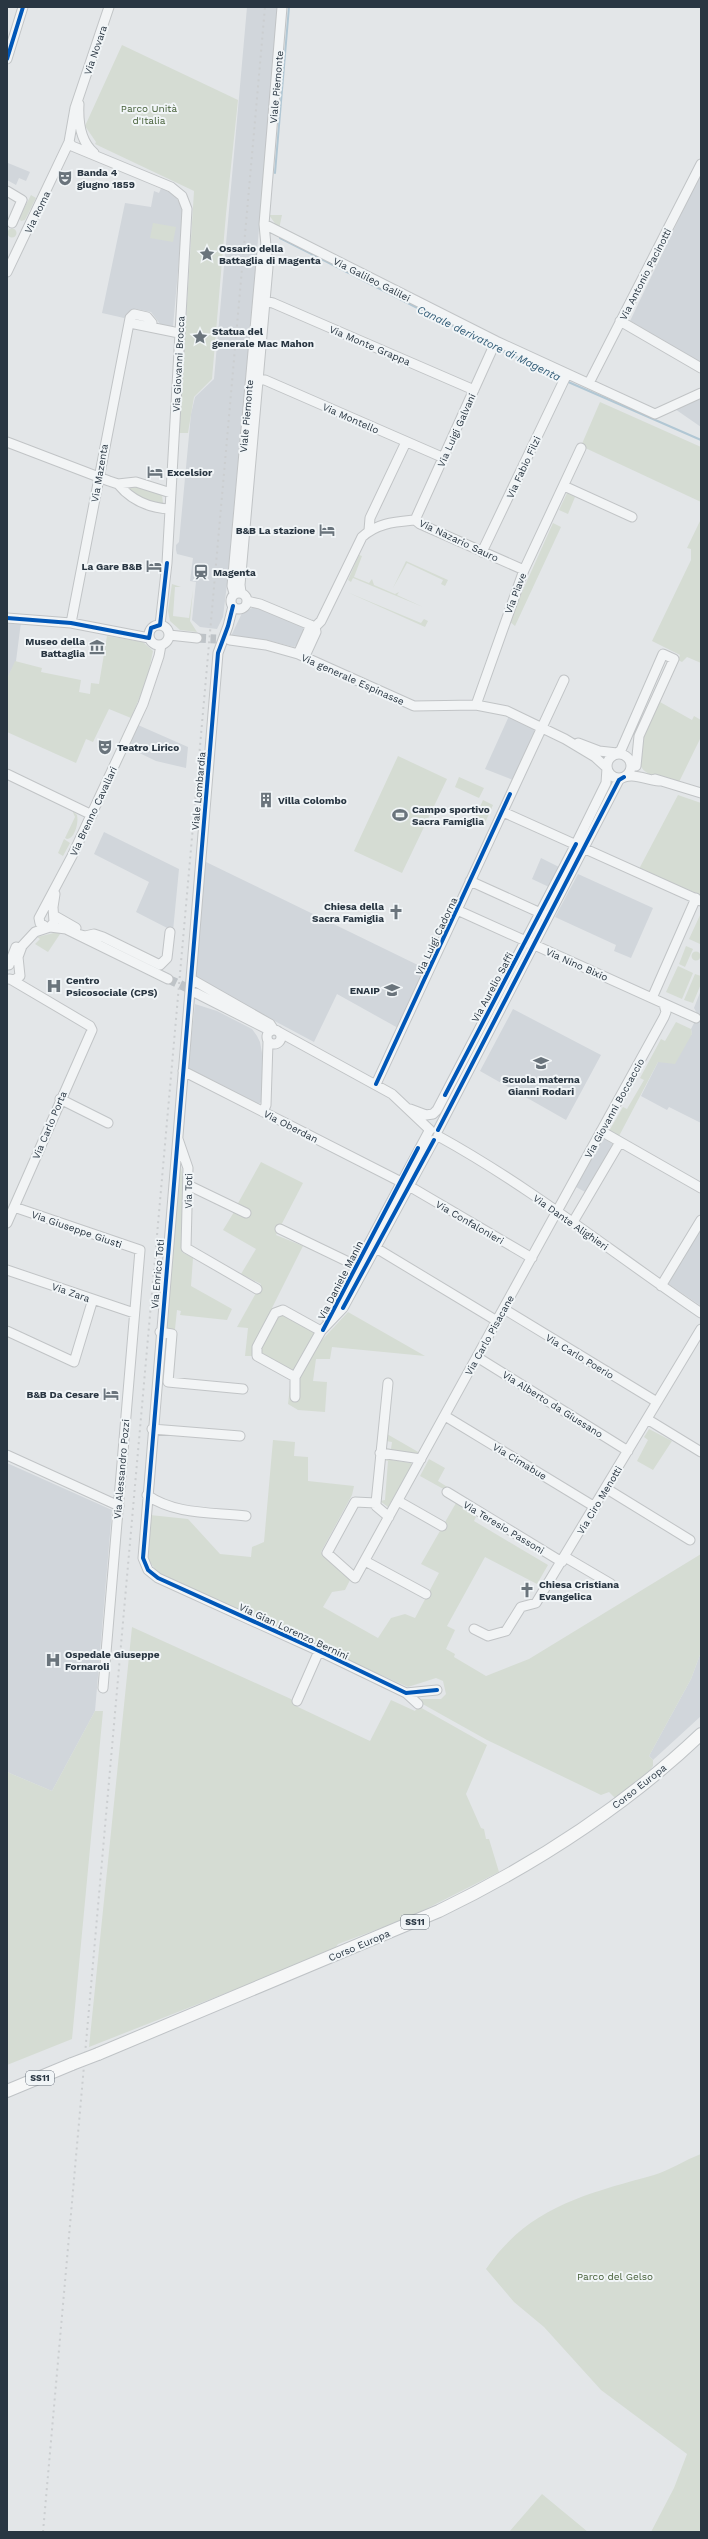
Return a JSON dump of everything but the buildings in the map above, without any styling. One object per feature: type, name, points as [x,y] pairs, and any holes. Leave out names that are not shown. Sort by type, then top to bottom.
[{"type":"main road","name":"Corso Europa","points":[[7,2091],[440,1911],[489,1887],[586,1826],[675,1759],[701,1734]]},
{"type":"street","points":[[7,59],[24,7]]},
{"type":"street","name":"Via Novara","points":[[74,142],[79,121],[80,94],[109,7]]},
{"type":"street","name":"Viale Piemonte","points":[[238,593],[232,586],[261,300],[268,267],[264,238],[264,224],[282,7]]},
{"type":"street","name":"Via Giovanni Brocca","points":[[74,142],[98,156],[171,187],[185,202],[187,218],[179,333],[171,493],[165,587],[160,625]]},
{"type":"street","name":"Via Roma","points":[[7,272],[74,142]]},
{"type":"street","name":"Via Antonio Pacinotti","points":[[589,384],[701,164]]},
{"type":"street","points":[[7,191],[22,200],[10,221],[28,230]]},
{"type":"street","name":"Via Galileo Galilei","points":[[264,224],[494,345],[565,378],[589,384],[655,414],[701,393]]},
{"type":"street","name":"Via Monte Grappa","points":[[261,300],[474,390]]},
{"type":"street","name":"Via Mazenta","points":[[71,623],[98,477],[130,318],[134,314],[147,317],[152,323],[151,327],[179,333]]},
{"type":"street","points":[[620,322],[701,368]]},
{"type":"street","name":"Via Luigi Galvani","points":[[415,520],[494,345]]},
{"type":"street","name":"Via Fabio Filzi","points":[[482,552],[565,378]]},
{"type":"street","name":"Via Montello","points":[[254,379],[444,458]]},
{"type":"street","points":[[7,442],[118,484],[136,482],[171,493]]},
{"type":"street","points":[[301,655],[313,626],[321,621],[362,537],[369,530],[370,518],[406,442]]},
{"type":"street","name":"Via Piave","points":[[476,704],[524,570],[581,448]]},
{"type":"street","points":[[118,484],[130,498],[157,508],[170,509]]},
{"type":"street","points":[[564,486],[632,517]]},
{"type":"street","name":"Via Nazario Sauro","points":[[369,530],[382,524],[415,520],[420,524],[524,570]]},
{"type":"street","points":[[238,593],[246,596],[247,601],[244,607],[236,608],[230,599],[238,593]]},
{"type":"street","points":[[247,601],[260,604],[313,626]]},
{"type":"street","name":"Viale Lombardia","points":[[191,979],[218,653],[236,608]]},
{"type":"street","points":[[7,618],[71,623],[149,638],[153,643],[161,645],[166,642],[169,635],[166,628],[160,625],[151,628],[149,638]]},
{"type":"street","points":[[169,635],[197,638]]},
{"type":"street","name":"Via generale Espinasse","points":[[230,640],[266,645],[301,655],[414,706],[476,704],[507,711],[542,727],[595,758],[607,768],[614,777],[659,781]]},
{"type":"street","name":"Via Brenno Cavallari","points":[[56,886],[54,922],[44,922],[56,886],[92,816],[143,704],[159,656],[161,645]]},
{"type":"street","points":[[607,768],[610,757],[613,753],[626,744],[633,722],[663,654],[674,659],[639,736],[634,743],[629,759],[631,767],[624,777]]},
{"type":"street","name":"Via Luigi Cadorna","points":[[376,1084],[564,680]]},
{"type":"street","points":[[648,690],[658,694]]},
{"type":"street","points":[[636,766],[639,736]]},
{"type":"street","name":"Via generale Espinasse","points":[[565,740],[613,753],[624,754],[644,774],[659,781],[701,793]]},
{"type":"street","name":"Via Aurelio Saffi","points":[[410,1109],[426,1115],[433,1114],[445,1095],[576,844],[606,783],[607,768]]},
{"type":"street","points":[[7,774],[92,816]]},
{"type":"street","name":"Via Aurelio Saffi","points":[[433,1133],[506,1002],[586,849],[619,780],[624,777]]},
{"type":"street","points":[[503,812],[698,899],[652,998]]},
{"type":"street","points":[[590,815],[600,820]]},
{"type":"street","points":[[470,882],[550,917]]},
{"type":"street","points":[[554,887],[563,892]]},
{"type":"street","name":"Via Nino Bixio","points":[[457,910],[696,1018]]},
{"type":"street","points":[[9,980],[20,976],[11,966],[19,941],[44,922],[46,912],[54,915],[106,947]]},
{"type":"street","points":[[44,922],[66,929],[106,947],[168,979]]},
{"type":"street","points":[[74,933],[103,937],[160,965],[167,958],[170,932]]},
{"type":"street","name":"Via Dante Alighieri","points":[[191,979],[270,1024],[274,1037],[292,1038],[392,1094],[410,1109],[433,1133],[499,1172],[573,1222],[661,1286],[701,1312]]},
{"type":"street","name":"Via Enrico Toti","points":[[148,1570],[143,1558],[142,1547],[191,979]]},
{"type":"street","name":"Via Carlo Porta","points":[[7,1223],[91,1028],[9,980]]},
{"type":"street","points":[[196,993],[257,1025],[274,1037],[269,1060],[266,1105],[263,1112]]},
{"type":"street","name":"Via Aurelio Saffi","points":[[496,997],[506,1002]]},
{"type":"street","name":"Via Giovanni Boccaccio","points":[[557,1211],[664,1016],[666,1012],[664,1004]]},
{"type":"street","points":[[465,1055],[475,1060]]},
{"type":"street","name":"Via Oberdan","points":[[183,1071],[404,1184]]},
{"type":"street","name":"Via Aurelio Saffi","points":[[433,1133],[445,1095]]},
{"type":"street","points":[[60,1099],[108,1123]]},
{"type":"street","points":[[601,1131],[701,1188]]},
{"type":"street","name":"Via Daniele Manin","points":[[295,1397],[295,1377],[322,1330],[343,1308],[360,1268],[404,1184],[433,1133]]},
{"type":"street","name":"Via Toti","points":[[177,1136],[188,1168],[186,1248],[257,1290]]},
{"type":"street","points":[[573,1222],[620,1142]]},
{"type":"street","name":"Via Confalonieri","points":[[404,1184],[532,1258]]},
{"type":"street","points":[[188,1185],[246,1213]]},
{"type":"street","name":"Via Giuseppe Giusti","points":[[14,1207],[140,1250]]},
{"type":"street","name":"Via Carlo Pisacane","points":[[376,1503],[355,1502],[327,1553],[355,1578],[557,1211]]},
{"type":"street","points":[[661,1286],[701,1220]]},
{"type":"street","points":[[280,1229],[360,1268]]},
{"type":"street","points":[[372,1246],[497,1321]]},
{"type":"street","name":"Via Alessandro Pozzi","points":[[102,1688],[119,1506],[140,1250]]},
{"type":"street","name":"Via Zara","points":[[7,1270],[134,1313]]},
{"type":"street","points":[[7,1331],[74,1362],[93,1300]]},
{"type":"street","name":"Via Carlo Poerio","points":[[504,1309],[657,1402]]},
{"type":"street","name":"Via Daniele Manin","points":[[295,1377],[257,1356],[257,1347],[275,1313],[283,1310],[322,1330]]},
{"type":"street","name":"Via Ciro Menotti","points":[[474,1629],[488,1636],[506,1631],[521,1607],[536,1603],[596,1507],[701,1329]]},
{"type":"street","points":[[160,1332],[172,1334],[168,1382],[243,1389]]},
{"type":"street","name":"Via Alberto da Giussano","points":[[477,1357],[628,1451]]},
{"type":"street","points":[[388,1383],[376,1506],[389,1516]]},
{"type":"street","name":"Via Cimabue","points":[[445,1416],[596,1507]]},
{"type":"street","points":[[647,1420],[701,1452]]},
{"type":"street","points":[[152,1428],[240,1436]]},
{"type":"street","points":[[380,1453],[421,1459]]},
{"type":"street","points":[[7,1455],[119,1506]]},
{"type":"street","points":[[607,1488],[690,1540]]},
{"type":"street","name":"Via Teresio Passoni","points":[[446,1492],[564,1560],[611,1584]]},
{"type":"street","points":[[147,1495],[160,1504],[174,1508],[246,1516]]},
{"type":"street","points":[[398,1501],[442,1526]]},
{"type":"street","points":[[364,1561],[426,1594]]},
{"type":"street","name":"Via Gian Lorenzo Bernini","points":[[148,1570],[158,1578],[319,1651],[406,1693]]},
{"type":"street","name":"Via Gian Lorenzo Bernini","points":[[297,1701],[319,1651]]},
{"type":"street","points":[[406,1693],[437,1690]]},
{"type":"street","points":[[406,1693],[418,1704]]},
{"type":"shaded area","points":[[247,7],[279,7],[227,584],[223,617],[217,629],[200,627],[192,620],[196,582],[190,581],[193,558],[177,554],[176,545],[179,542],[191,414],[195,397],[214,379]]},
{"type":"shaded area","points":[[8,163],[30,172],[26,181],[19,178],[16,185],[7,180]]},
{"type":"shaded area","points":[[701,173],[701,363],[630,321]]},
{"type":"shaded area","points":[[162,186],[174,194],[181,206],[183,214],[173,327],[160,324],[151,312],[136,309],[124,318],[102,313],[125,203],[151,207],[154,191],[159,193]]},
{"type":"shaded area","points":[[701,397],[701,427],[675,409]]},
{"type":"shaded area","points":[[254,607],[260,607],[302,623],[305,632],[299,643],[294,647],[267,640],[231,636],[242,613]]},
{"type":"shaded area","points":[[7,622],[21,622],[16,661],[7,679]]},
{"type":"shaded area","points":[[509,716],[536,728],[513,780],[485,769]]},
{"type":"shaded area","points":[[138,725],[188,747],[186,768],[156,761],[127,747]]},
{"type":"shaded area","points":[[104,832],[179,869],[173,931],[136,912],[149,882],[94,854]]},
{"type":"shaded area","points":[[541,858],[559,867],[549,887],[532,879]]},
{"type":"shaded area","points":[[204,861],[426,969],[398,1028],[337,994],[314,1042],[194,978]]},
{"type":"shaded area","points":[[578,874],[653,908],[631,958],[614,951],[616,945],[555,917]]},
{"type":"shaded area","points":[[701,990],[701,1123],[669,1107],[667,1110],[641,1096],[658,1062],[692,1034],[691,1029],[698,1015],[694,1008]]},
{"type":"shaded area","points":[[195,1004],[217,1011],[252,1029],[257,1036],[260,1042],[264,1064],[261,1102],[259,1104],[188,1068]]},
{"type":"shaded area","name":"Scuola materna Gianni Rodari","points":[[513,1009],[601,1055],[566,1120],[480,1071]]},
{"type":"shaded area","points":[[603,1138],[614,1145],[587,1193],[576,1187]]},
{"type":"shaded area","points":[[701,1226],[701,1306],[667,1283]]},
{"type":"shaded area","name":"Ospedale Giuseppe Fornaroli","points":[[7,1463],[112,1510],[95,1711],[52,1791],[7,1772]]},
{"type":"shaded area","points":[[701,1652],[701,1716],[653,1760],[649,1756],[691,1679]]},
{"type":"green space","name":"Parco Unità d'Italia","points":[[122,45],[238,100],[226,214],[212,379],[194,397],[188,433],[179,433],[194,191],[95,144],[96,142],[85,126]]},
{"type":"green space","points":[[31,195],[36,198],[25,220],[21,221],[19,218]]},
{"type":"green space","points":[[269,215],[282,215],[279,229]]},
{"type":"green space","points":[[153,223],[176,227],[173,242],[150,238]]},
{"type":"green space","points":[[10,229],[14,229],[16,233],[14,237],[10,237],[8,235],[8,231]]},
{"type":"green space","points":[[600,402],[701,447],[701,502],[581,446]]},
{"type":"green space","points":[[131,485],[162,495],[163,503],[161,504],[132,496],[129,490]]},
{"type":"green space","points":[[567,493],[575,497],[568,514],[559,510]]},
{"type":"green space","points":[[701,519],[701,663],[687,657],[682,662],[678,660],[680,655],[652,641],[691,560],[691,549],[687,548]]},
{"type":"green space","points":[[553,523],[561,527],[515,626],[509,621]]},
{"type":"green space","points":[[359,555],[362,556],[354,577],[369,583],[372,579],[374,585],[395,594],[399,592],[397,595],[423,607],[353,578],[351,582],[348,580]]},
{"type":"green space","points":[[406,561],[448,580],[445,586],[441,584],[443,580],[407,563],[393,588]]},
{"type":"green space","points":[[172,584],[181,587],[175,587],[173,616],[189,618],[193,590],[190,621],[197,632],[180,630],[170,621],[168,611]]},
{"type":"green space","points":[[347,592],[421,623],[424,619],[428,621],[425,627]]},
{"type":"green space","points":[[107,636],[143,642],[153,651],[147,680],[131,718],[109,709],[93,742],[86,739],[76,763],[7,732],[7,679],[15,661],[42,668],[41,672],[81,680],[79,692],[90,694],[91,683],[99,684]]},
{"type":"green space","points":[[660,702],[692,720],[694,716],[701,720],[701,737],[678,784],[657,778],[646,772],[641,766],[639,758],[643,738]]},
{"type":"green space","name":"Campo sportivo Sacra Famiglia","points":[[398,756],[447,779],[402,873],[354,851]]},
{"type":"green space","points":[[459,777],[484,788],[479,798],[455,787]]},
{"type":"green space","points":[[678,795],[701,803],[701,895],[639,869]]},
{"type":"green space","points":[[483,800],[493,805],[484,825],[474,820]]},
{"type":"green space","points":[[72,810],[77,815],[77,823],[74,834],[72,837],[67,839],[65,838],[75,817]]},
{"type":"green space","points":[[64,839],[70,843],[63,856],[58,853]]},
{"type":"green space","points":[[701,913],[701,941],[700,944],[689,939]]},
{"type":"green space","points":[[62,931],[48,952],[35,944],[40,939],[37,937]]},
{"type":"green space","points":[[686,946],[693,949],[685,967],[679,964]]},
{"type":"green space","points":[[696,951],[701,956],[696,961],[691,956]]},
{"type":"green space","points":[[678,966],[693,973],[682,999],[666,992]]},
{"type":"green space","points":[[695,974],[701,976],[701,984],[693,1003],[684,1000]]},
{"type":"green space","points":[[676,1022],[691,1029],[692,1034],[675,1064],[658,1062],[619,1136],[609,1131],[623,1107],[627,1109],[644,1080],[640,1078],[661,1039],[665,1041]]},
{"type":"green space","points":[[261,1162],[303,1183],[276,1235],[303,1246],[272,1308],[315,1333],[322,1340],[348,1312],[425,1356],[332,1347],[330,1359],[316,1359],[313,1381],[327,1382],[325,1412],[298,1410],[288,1404],[291,1378],[252,1356],[245,1356],[248,1328],[237,1327],[261,1284],[241,1274],[256,1249],[223,1230],[234,1212],[244,1218],[248,1210],[237,1205]]},
{"type":"green space","points":[[180,1163],[184,1182],[182,1252],[193,1258],[191,1286],[232,1309],[227,1320],[180,1315],[181,1311],[177,1310],[175,1329],[166,1329]]},
{"type":"green space","points":[[649,1429],[672,1441],[653,1470],[637,1461],[648,1440],[644,1437]]},
{"type":"green space","points":[[387,1434],[420,1453],[417,1455],[386,1450],[386,1448],[391,1449],[392,1442],[386,1441]]},
{"type":"green space","points":[[273,1440],[295,1442],[294,1456],[308,1457],[308,1481],[354,1486],[352,1495],[321,1552],[350,1580],[345,1590],[332,1592],[323,1607],[378,1638],[391,1618],[405,1614],[415,1618],[439,1573],[421,1564],[456,1503],[476,1517],[474,1521],[548,1565],[537,1584],[485,1557],[447,1626],[455,1630],[446,1649],[455,1654],[454,1657],[486,1676],[529,1659],[701,1554],[701,1652],[691,1679],[649,1756],[653,1760],[653,1766],[649,1771],[615,1798],[609,1792],[601,1795],[487,1740],[419,1702],[420,1699],[441,1699],[446,1694],[443,1681],[436,1678],[408,1687],[160,1576],[147,1558],[150,1515],[188,1519],[220,1554],[251,1557],[252,1547],[264,1542]]},
{"type":"green space","points":[[385,1459],[411,1463],[412,1465],[388,1507],[380,1501],[385,1500],[388,1461],[383,1460]]},
{"type":"green space","points":[[429,1459],[445,1468],[438,1481],[449,1488],[447,1491],[420,1476]]},
{"type":"green space","points":[[132,1627],[291,1699],[298,1707],[370,1741],[391,1700],[415,1711],[418,1706],[487,1745],[466,1794],[481,1828],[484,1829],[486,1839],[489,1839],[499,1872],[408,1918],[338,1944],[333,1951],[89,2047]]},
{"type":"green space","points":[[95,1711],[103,1711],[72,2039],[7,2065],[7,1772],[52,1791]]},
{"type":"green space","name":"Parco del Gelso","points":[[701,2154],[701,2532],[651,2532],[674,2488],[687,2454],[601,2390],[544,2327],[514,2302],[486,2269],[502,2248],[520,2231],[540,2217],[560,2206],[605,2189],[660,2173]]},
{"type":"green space","points":[[542,2494],[588,2532],[509,2532]]},
{"type":"waterway","name":"Canale derivatore di Magenta","points":[[275,173],[289,7]]},
{"type":"waterway","name":"Canale derivatore di Magenta","points":[[280,238],[492,346]]},
{"type":"waterway","name":"Canale derivatore di Magenta","points":[[496,348],[562,379]]},
{"type":"waterway","name":"Canale derivatore di Magenta","points":[[566,381],[701,440]]},
{"type":"tunnel","points":[[197,638],[216,639]]},
{"type":"tunnel","points":[[168,979],[196,992]]},
{"type":"railway","points":[[43,2532],[265,7]]},
{"type":"cycle path","points":[[7,59],[23,7]]},
{"type":"cycle path","points":[[7,618],[71,623],[149,638],[151,628],[160,625],[167,563]]},
{"type":"cycle path","points":[[233,606],[228,626],[218,653],[143,1558],[148,1570],[158,1578],[319,1651],[406,1693],[437,1690]]},
{"type":"cycle path","points":[[438,1130],[619,780],[624,777]]},
{"type":"cycle path","points":[[376,1084],[510,794]]},
{"type":"cycle path","points":[[445,1095],[576,844]]},
{"type":"cycle path","points":[[343,1308],[434,1140]]},
{"type":"cycle path","points":[[323,1330],[418,1148]]},
{"type":"place","name":"Banda 4 giugno 1859","points":[[65,178]]},
{"type":"place","name":"Ossario della Battaglia di Magenta","points":[[207,254]]},
{"type":"place","name":"Statua del generale Mac Mahon","points":[[200,337]]},
{"type":"place","name":"Excelsior","points":[[155,472]]},
{"type":"place","name":"B&B La stazione","points":[[327,530]]},
{"type":"place","name":"La Gare B&B","points":[[154,566]]},
{"type":"place","name":"Magenta","points":[[201,572]]},
{"type":"place","name":"Museo della Battaglia","points":[[97,647]]},
{"type":"place","name":"Teatro Lirico","points":[[105,747]]},
{"type":"place","name":"Villa Colombo","points":[[266,800]]},
{"type":"place","name":"Campo sportivo Sacra Famiglia","points":[[400,815]]},
{"type":"place","name":"Chiesa della Sacra Famiglia","points":[[396,912]]},
{"type":"place","name":"Centro Psicosociale (CPS)","points":[[54,986]]},
{"type":"place","name":"ENAIP","points":[[392,990]]},
{"type":"place","name":"Scuola materna Gianni Rodari","points":[[541,1063]]},
{"type":"place","name":"B&B Da Cesare","points":[[111,1394]]},
{"type":"place","name":"Chiesa Cristiana Evangelica","points":[[527,1590]]},
{"type":"place","name":"Ospedale Giuseppe Fornaroli","points":[[53,1660]]}]
